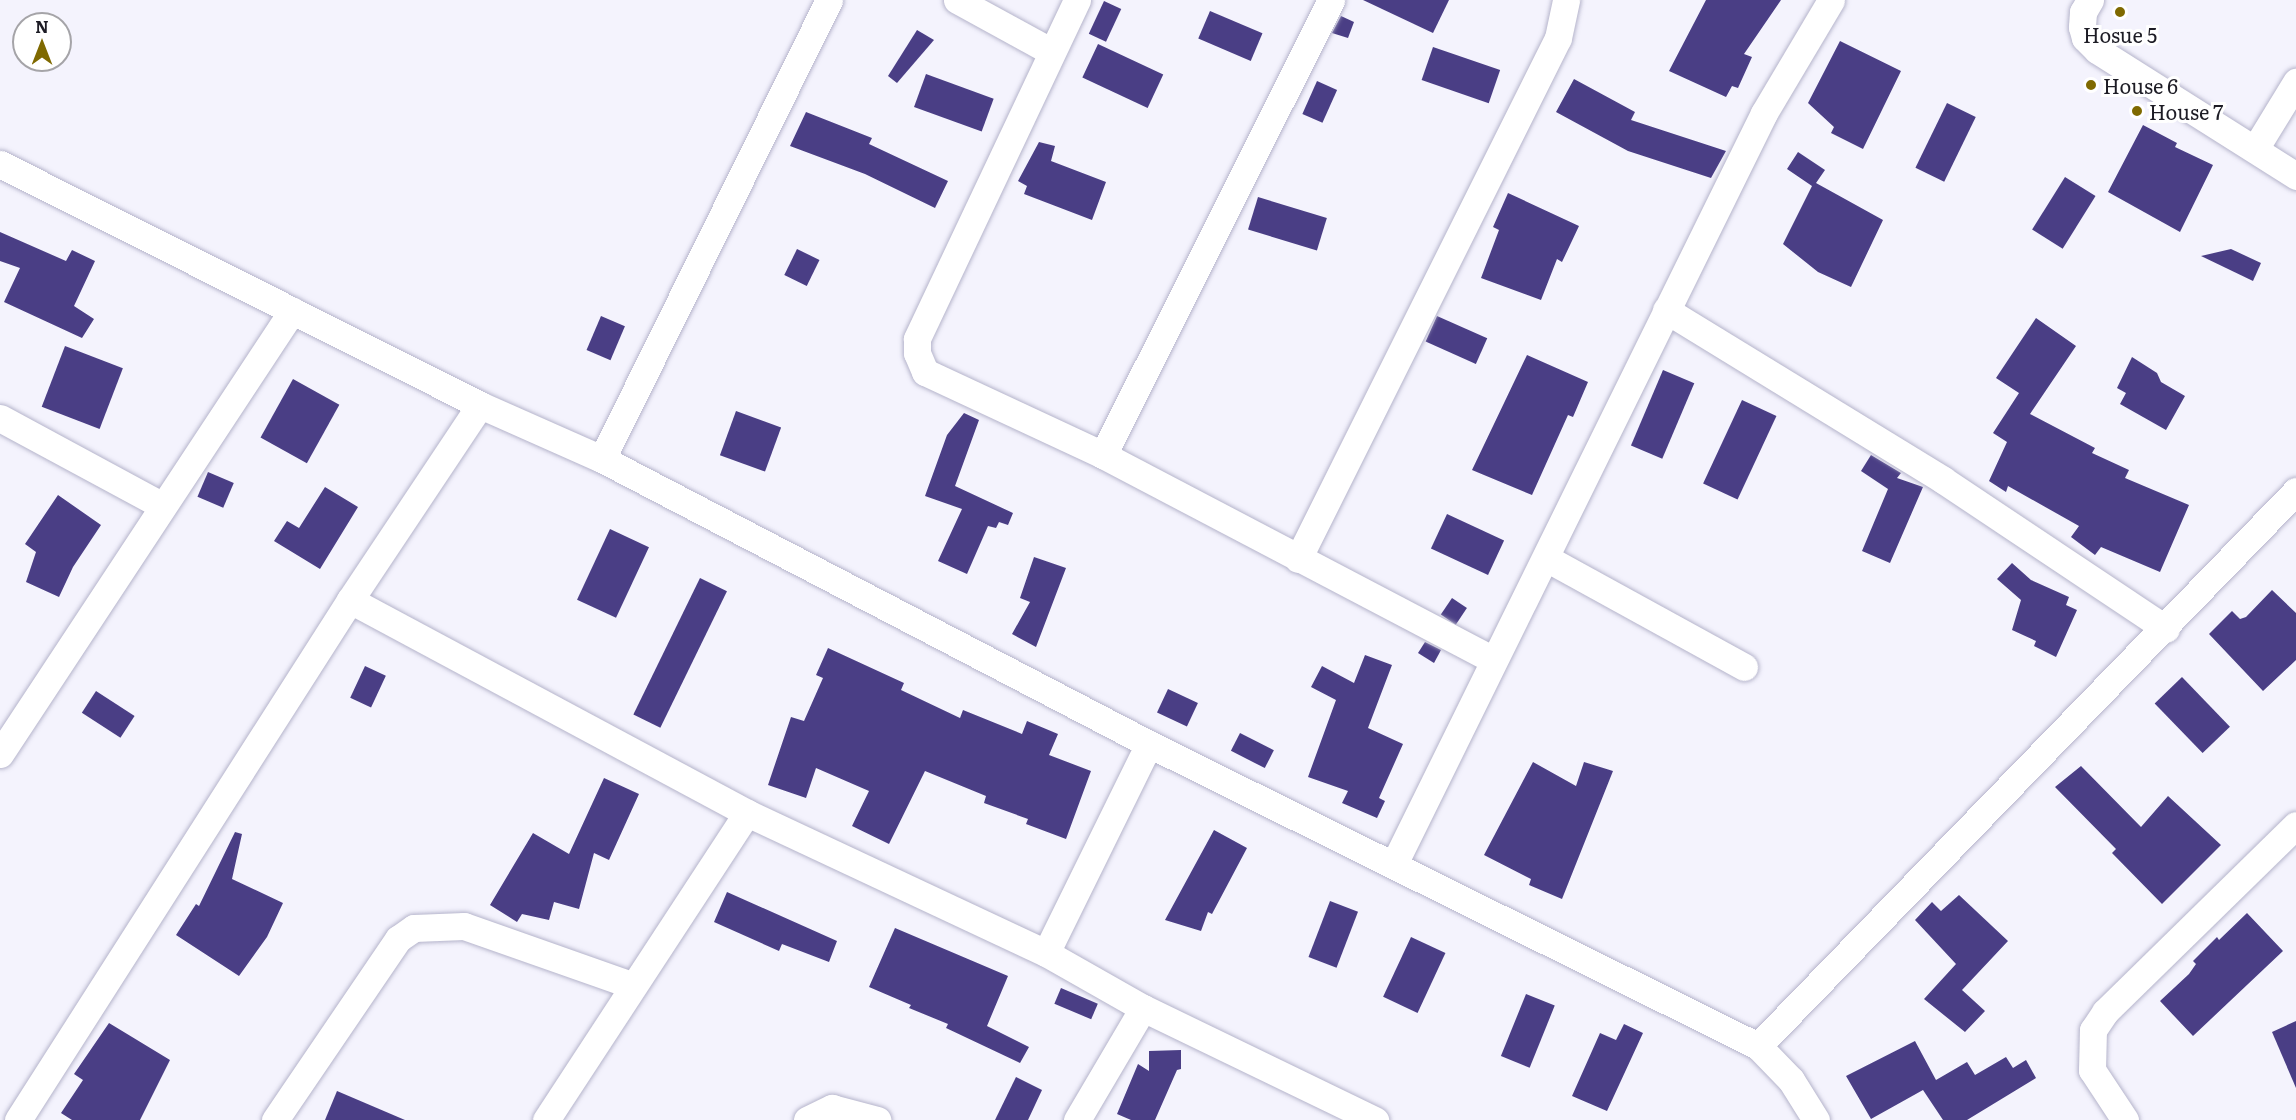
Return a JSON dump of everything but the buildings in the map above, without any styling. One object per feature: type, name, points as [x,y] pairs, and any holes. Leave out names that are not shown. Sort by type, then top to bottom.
[{"type":"street","points":[[602,459],[829,0]]},
{"type":"street","points":[[957,0],[1050,51]]},
{"type":"street","points":[[1077,0],[1050,51],[917,339],[917,353],[926,372],[1103,455],[1494,660]]},
{"type":"street","points":[[1103,455],[1331,0]]},
{"type":"street","points":[[1298,559],[1558,38],[1566,0]]},
{"type":"street","points":[[1394,864],[1764,113],[1831,0]]},
{"type":"street","points":[[2090,0],[2083,12],[2082,27],[2097,50],[2296,176]]},
{"type":"street","points":[[2254,150],[2296,82]]},
{"type":"street","points":[[0,164],[480,405],[602,459],[1149,744],[1758,1046],[1791,1080],[1815,1120]]},
{"type":"street","points":[[0,754],[292,310]]},
{"type":"street","points":[[1666,310],[1943,480],[2166,629]]},
{"type":"street","points":[[18,1120],[350,600],[480,405]]},
{"type":"street","points":[[0,418],[163,506]]},
{"type":"street","points":[[1758,1046],[2166,629],[2296,491]]},
{"type":"street","points":[[1546,558],[1744,667]]},
{"type":"street","points":[[350,600],[747,813],[1046,953],[1143,1008],[1375,1120]]},
{"type":"street","points":[[1046,953],[1149,744]]},
{"type":"street","points":[[546,1120],[632,985],[747,813]]},
{"type":"street","points":[[2125,1120],[2092,1070],[2093,1030],[2105,1012],[2296,825]]},
{"type":"street","points":[[275,1120],[398,939],[414,928],[464,926],[632,985]]},
{"type":"street","points":[[1077,1120],[1143,1008]]},
{"type":"street","points":[[807,1120],[832,1108],[877,1120]]},
{"type":"place","name":"Hosue 5","points":[[2120,12]]},
{"type":"place","name":"House 6","points":[[2091,85]]},
{"type":"place","name":"House 7","points":[[2137,111]]}]
